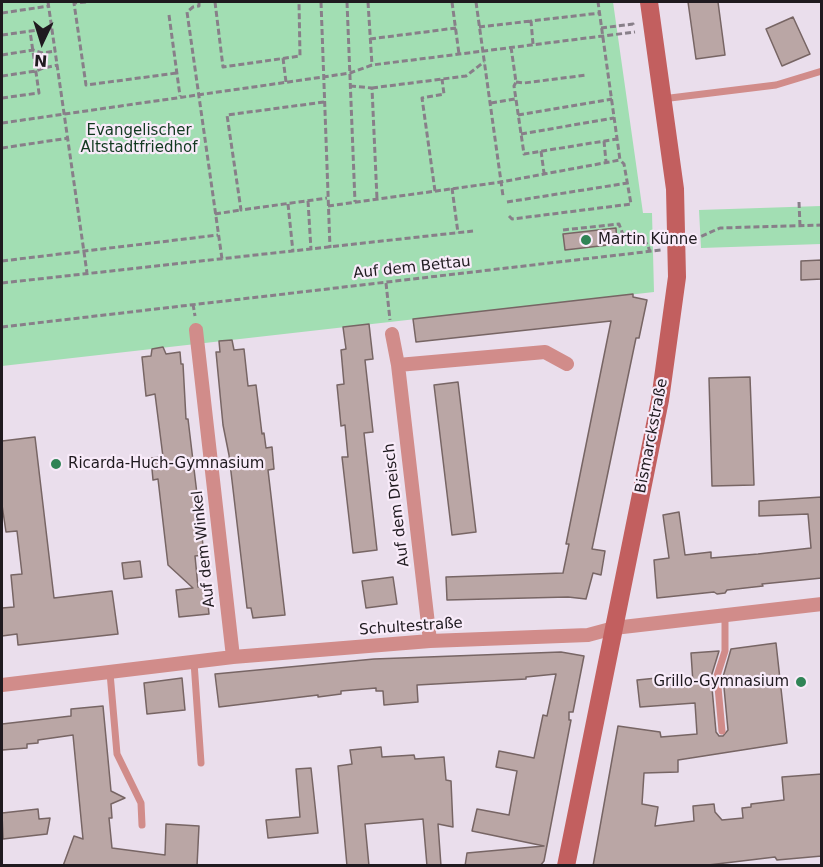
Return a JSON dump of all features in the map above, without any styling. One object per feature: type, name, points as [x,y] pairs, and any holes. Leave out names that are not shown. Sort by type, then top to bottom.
[{"type":"street","name":"Bismarckstraße","points":[[566,866],[660,400],[677,277],[675,189],[661,99],[643,31],[649,2]]},
{"type":"street","name":"Auf dem Winkel","points":[[196,330],[233,657]]},
{"type":"street","name":"Auf dem Dreisch","points":[[392,334],[398,365],[430,641]]},
{"type":"street","points":[[398,365],[545,352],[567,364]]},
{"type":"street","name":"Schultestraße","points":[[2,685],[233,657],[430,641],[588,635],[614,628],[822,604]]},
{"type":"lane","points":[[661,99],[776,85],[822,70]]},
{"type":"lane","points":[[722,731],[717,676],[725,651],[725,615]]},
{"type":"lane","points":[[194,662],[201,763]]},
{"type":"lane","points":[[110,673],[117,754],[141,802],[142,825]]},
{"type":"path","points":[[86,2],[74,3],[86,85],[177,73]]},
{"type":"path","points":[[199,2],[199,6],[187,12],[222,259]]},
{"type":"path","points":[[215,2],[223,67],[300,56],[299,2]]},
{"type":"path","points":[[321,2],[330,248]]},
{"type":"path","points":[[347,2],[355,202]]},
{"type":"path","points":[[368,2],[372,65]]},
{"type":"path","points":[[452,2],[459,54]]},
{"type":"path","points":[[476,2],[503,196]]},
{"type":"path","points":[[509,216],[512,219],[631,204],[624,164],[620,160],[598,2]]},
{"type":"path","points":[[2,13],[49,4],[87,273]]},
{"type":"path","points":[[480,27],[600,13]]},
{"type":"path","points":[[169,15],[180,96]]},
{"type":"path","points":[[531,21],[533,45]]},
{"type":"path","points":[[602,28],[633,24],[643,31]]},
{"type":"path","points":[[2,35],[52,28]]},
{"type":"path","points":[[370,39],[456,28]]},
{"type":"path","points":[[2,98],[39,93],[30,31]]},
{"type":"path","points":[[2,123],[350,73],[372,65],[643,31]]},
{"type":"path","points":[[511,47],[516,82],[513,86],[524,154],[617,139]]},
{"type":"path","points":[[2,55],[33,50],[42,53],[56,51]]},
{"type":"path","points":[[283,58],[286,82]]},
{"type":"path","points":[[350,86],[372,88],[466,76],[484,63]]},
{"type":"path","points":[[2,76],[58,65]]},
{"type":"path","points":[[516,82],[587,75]]},
{"type":"path","points":[[435,191],[422,98],[444,94],[442,79]]},
{"type":"path","points":[[372,88],[377,199]]},
{"type":"path","points":[[490,103],[515,99]]},
{"type":"path","points":[[518,115],[612,99]]},
{"type":"path","points":[[241,210],[227,115],[324,102]]},
{"type":"path","points":[[521,134],[614,118]]},
{"type":"path","points":[[2,148],[69,138]]},
{"type":"path","points":[[604,141],[606,162]]},
{"type":"path","points":[[541,151],[544,174]]},
{"type":"path","points":[[328,206],[501,182],[620,160]]},
{"type":"path","points":[[507,202],[628,183]]},
{"type":"path","points":[[452,188],[458,233]]},
{"type":"path","points":[[215,214],[327,198]]},
{"type":"path","points":[[308,201],[311,250]]},
{"type":"path","points":[[799,202],[800,226]]},
{"type":"path","points":[[288,204],[293,252]]},
{"type":"path","points":[[563,230],[619,224],[624,237],[635,242],[644,241],[650,253]]},
{"type":"path","name":"Auf dem Bettau","points":[[2,327],[650,253],[678,245],[720,228],[822,225]]},
{"type":"path","points":[[2,283],[473,231]]},
{"type":"path","points":[[2,261],[218,235]]},
{"type":"path","points":[[386,283],[392,334]]},
{"type":"green space","name":"Evangelischer Altstadtfriedhof","points":[[2,2],[613,2],[643,213],[652,213],[654,292],[2,366]]},
{"type":"green space","points":[[821,206],[821,244],[701,248],[699,210]]},
{"type":"building","points":[[688,2],[718,2],[725,55],[696,59]]},
{"type":"building","points":[[793,17],[810,54],[782,66],[766,29]]},
{"type":"building","name":"Martin Künne","points":[[616,228],[617,244],[565,250],[563,234]]},
{"type":"building","points":[[822,260],[822,279],[801,280],[801,261]]},
{"type":"building","points":[[633,294],[633,297],[647,300],[639,338],[636,338],[592,549],[605,551],[601,575],[593,573],[586,599],[568,597],[447,600],[446,577],[563,573],[569,544],[566,544],[611,321],[416,342],[413,319]]},
{"type":"building","points":[[369,324],[373,359],[365,360],[373,432],[364,433],[377,550],[353,553],[342,457],[348,457],[345,425],[341,426],[337,385],[344,384],[341,350],[346,349],[343,327]]},
{"type":"building","points":[[232,340],[234,350],[244,349],[248,386],[256,385],[262,434],[264,433],[266,448],[272,447],[274,469],[268,470],[285,615],[253,618],[251,608],[247,608],[229,455],[223,425],[216,352],[220,352],[219,341]]},
{"type":"building","points":[[163,347],[166,354],[180,352],[181,364],[183,364],[186,419],[188,419],[197,494],[199,494],[201,509],[199,509],[204,555],[195,556],[198,587],[206,586],[209,614],[179,617],[176,590],[193,588],[168,565],[158,479],[153,480],[151,458],[163,457],[155,394],[146,396],[142,357],[151,356],[152,349]]},
{"type":"building","points":[[750,377],[754,485],[712,486],[709,378]]},
{"type":"building","points":[[458,382],[476,532],[452,535],[434,385]]},
{"type":"building","points":[[35,437],[54,598],[112,591],[118,634],[18,645],[17,634],[2,636],[2,608],[14,607],[11,575],[22,574],[17,531],[6,532],[2,505],[2,441]]},
{"type":"building","points":[[822,497],[822,578],[762,584],[763,586],[727,590],[725,593],[717,594],[714,592],[657,598],[654,560],[669,558],[663,515],[679,512],[685,555],[711,552],[711,558],[811,548],[808,514],[759,516],[759,501]]},
{"type":"building","points":[[140,561],[142,577],[124,579],[122,563]]},
{"type":"building","points":[[393,577],[397,604],[366,608],[362,581]]},
{"type":"building","points":[[776,643],[787,743],[678,760],[678,772],[644,773],[642,804],[658,807],[655,826],[694,821],[693,806],[714,804],[715,812],[722,820],[743,818],[742,808],[751,807],[751,804],[784,800],[782,777],[822,774],[822,856],[777,860],[775,857],[700,866],[593,866],[618,726],[660,732],[661,737],[697,734],[695,703],[640,707],[637,680],[657,678],[657,686],[693,683],[691,653],[719,651],[711,677],[716,732],[719,736],[723,736],[728,730],[723,677],[731,649]]},
{"type":"building","points":[[561,652],[584,656],[573,712],[569,712],[569,720],[571,720],[544,861],[540,866],[465,866],[467,853],[544,846],[472,831],[477,809],[509,815],[517,771],[496,767],[499,751],[534,758],[543,715],[547,716],[556,674],[526,677],[526,679],[417,685],[418,702],[384,705],[383,691],[376,691],[376,688],[341,691],[341,694],[318,697],[318,695],[219,707],[215,674],[374,659]]},
{"type":"building","points":[[182,678],[185,710],[147,714],[144,683]]},
{"type":"building","points":[[103,706],[111,791],[125,798],[111,804],[112,818],[109,818],[112,848],[165,855],[166,824],[199,826],[197,866],[63,866],[74,836],[83,839],[73,735],[38,740],[38,743],[27,744],[27,748],[2,750],[2,724],[71,716],[71,709]]},
{"type":"building","points":[[381,747],[382,757],[414,755],[415,759],[444,757],[446,780],[451,781],[453,827],[438,824],[441,866],[427,866],[423,819],[365,824],[369,866],[347,866],[338,766],[352,764],[350,750]]},
{"type":"building","points":[[311,768],[318,833],[268,838],[266,820],[300,817],[296,769]]},
{"type":"building","points":[[38,809],[39,819],[50,818],[47,834],[3,839],[2,813]]},
{"type":"place","name":"Martin Künne","points":[[586,240]]},
{"type":"place","name":"Ricarda-Huch-Gymnasium","points":[[56,464]]},
{"type":"place","name":"Grillo-Gymnasium","points":[[801,682]]}]
